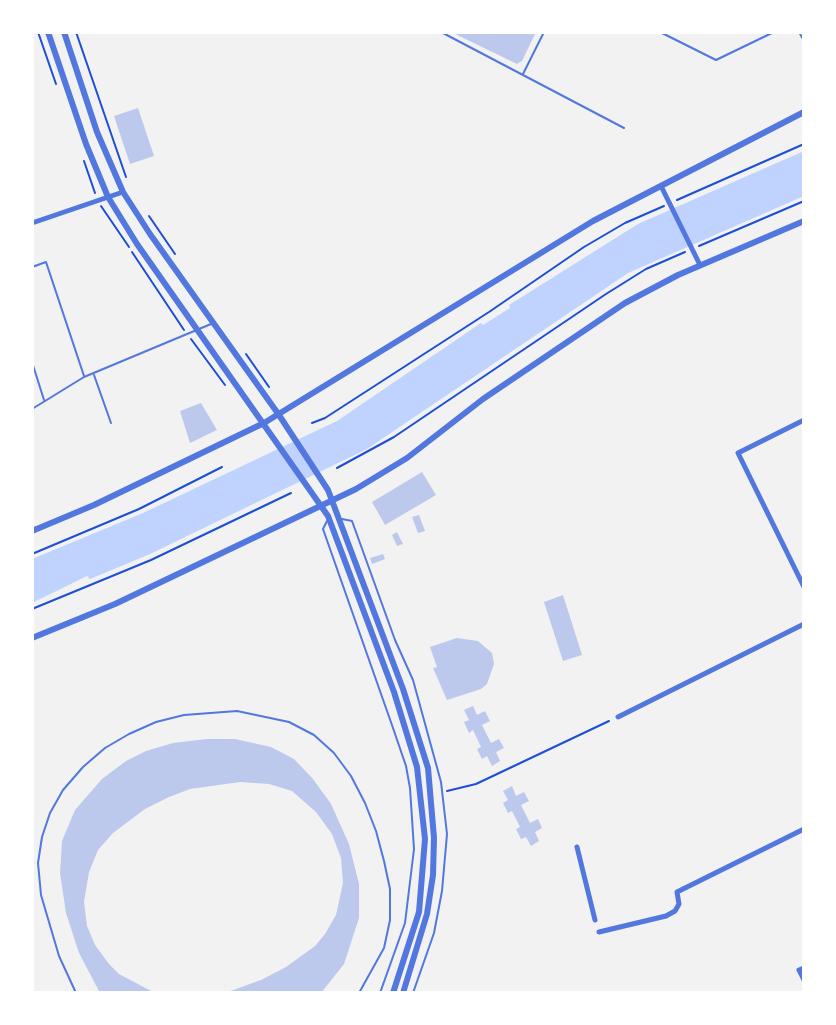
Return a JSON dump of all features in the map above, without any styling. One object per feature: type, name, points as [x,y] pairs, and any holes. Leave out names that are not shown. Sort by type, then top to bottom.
[{"type":"street","points":[[48,32],[86,144],[108,197],[137,244],[328,516],[398,705],[419,780],[425,839],[421,899],[409,948],[393,993]]},
{"type":"street","points":[[64,32],[97,132],[126,190],[212,323],[279,415],[328,490],[403,689],[428,768],[434,838],[433,875],[421,939],[403,993]]},
{"type":"street","points":[[32,531],[94,505],[279,415],[593,221],[804,112]]},
{"type":"street","points":[[660,185],[700,265]]},
{"type":"street","points":[[32,223],[126,190]]},
{"type":"street","points":[[32,638],[115,604],[322,507],[407,458],[483,399],[625,303],[700,265],[804,221]]},
{"type":"street","points":[[804,420],[738,453],[804,587]]},
{"type":"street","points":[[618,717],[804,624]]},
{"type":"street","points":[[599,932],[675,911],[679,904],[677,892],[804,829]]},
{"type":"street","points":[[577,847],[595,920]]},
{"type":"street","points":[[802,969],[804,980]]},
{"type":"lane","points":[[441,32],[624,128]]},
{"type":"lane","points":[[523,74],[544,32]]},
{"type":"lane","points":[[660,32],[716,60],[774,32]]},
{"type":"lane","points":[[799,32],[804,41]]},
{"type":"lane","points":[[32,267],[46,262],[84,377]]},
{"type":"lane","points":[[32,409],[84,377],[212,323]]},
{"type":"lane","points":[[32,362],[45,401]]},
{"type":"lane","points":[[94,373],[111,423]]},
{"type":"lane","points":[[328,516],[323,529],[398,741],[410,788],[414,849],[405,923],[380,993]]},
{"type":"lane","points":[[340,518],[352,521],[395,640],[413,680],[442,792],[447,834],[442,891],[434,933],[413,993]]},
{"type":"lane","points":[[76,993],[59,956],[41,895],[38,863],[50,813],[63,790],[105,748],[129,734],[156,722],[184,715],[237,711],[289,722],[314,735],[334,753],[365,803],[376,831],[390,889],[390,920],[384,948],[359,993]]},
{"type":"path","points":[[76,32],[126,190]]},
{"type":"path","points":[[312,423],[325,418],[625,223],[804,144]]},
{"type":"path","points":[[700,246],[804,201]]},
{"type":"path","points":[[148,214],[174,253]]},
{"type":"path","points":[[337,468],[394,437],[646,269],[687,252]]},
{"type":"path","points":[[244,351],[269,384],[268,401]]},
{"type":"path","points":[[32,554],[139,509],[222,467]]},
{"type":"path","points":[[32,609],[151,560],[291,493]]},
{"type":"path","points":[[442,792],[476,784],[618,717]]},
{"type":"water","points":[[804,151],[804,196],[628,273],[367,449],[148,555],[90,579],[87,576],[32,603],[32,559],[143,513],[337,421],[481,323],[483,325],[510,308],[509,305],[638,224]]},
{"type":"building","points":[[451,32],[536,32],[522,61],[517,64]]},
{"type":"building","points":[[138,108],[154,156],[130,164],[114,116]]},
{"type":"building","points":[[201,403],[217,430],[190,443],[180,411]]},
{"type":"building","points":[[422,472],[436,495],[385,525],[372,502]]},
{"type":"building","points":[[419,515],[425,531],[418,533],[412,517]]},
{"type":"building","points":[[397,532],[403,544],[397,546],[392,535]]},
{"type":"building","points":[[383,554],[385,559],[372,564],[370,558]]},
{"type":"building","points":[[563,595],[582,655],[563,661],[544,602]]},
{"type":"building","points":[[457,638],[478,641],[492,653],[494,664],[487,684],[481,689],[447,700],[433,668],[437,667],[430,647]]},
{"type":"building","points":[[473,706],[477,715],[485,711],[490,721],[482,725],[491,743],[499,739],[504,748],[496,752],[500,761],[492,766],[487,756],[482,759],[477,749],[481,747],[473,730],[469,733],[464,722],[469,720],[464,710]]},
{"type":"building","points":[[235,739],[271,747],[294,759],[331,804],[349,844],[359,884],[359,918],[344,964],[321,993],[225,993],[286,967],[315,946],[336,915],[343,883],[341,858],[332,834],[316,812],[292,791],[269,784],[240,782],[190,789],[169,797],[145,809],[113,833],[98,850],[89,872],[84,902],[87,926],[95,945],[119,974],[155,993],[100,993],[79,953],[66,913],[60,873],[62,841],[75,810],[102,779],[126,761],[173,743]]},
{"type":"building","points":[[512,786],[516,796],[524,792],[529,801],[521,805],[530,823],[538,819],[542,828],[535,832],[539,841],[531,846],[526,837],[521,839],[516,829],[520,827],[512,811],[508,813],[503,803],[508,800],[503,791]]}]
